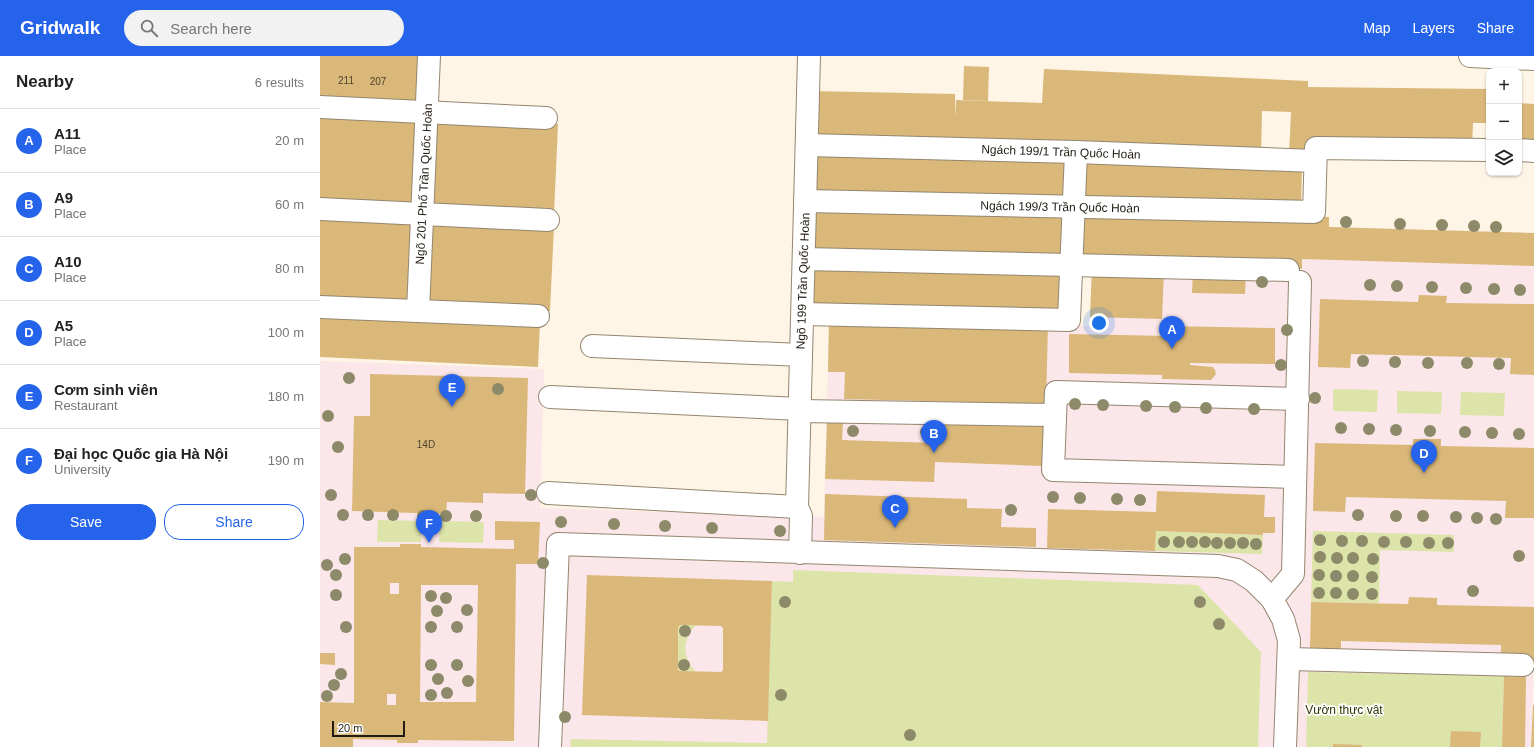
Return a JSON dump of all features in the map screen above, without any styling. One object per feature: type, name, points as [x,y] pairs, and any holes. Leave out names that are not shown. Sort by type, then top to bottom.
[{"type":"street","name":"Ngõ 201 Phố Trần Quốc Hoàn","points":[[418,311],[429,56]]},
{"type":"street","name":"Ngõ 199 Trần Quốc Hoàn","points":[[800,553],[802,516],[797,507],[809,56]]},
{"type":"street","points":[[1470,56],[1534,59]]},
{"type":"street","points":[[320,107],[546,118]]},
{"type":"street","name":"Ngách 199/1 Trần Quốc Hoàn","points":[[807,145],[1076,152],[1315,161]]},
{"type":"street","points":[[1315,161],[1316,148],[1486,150]]},
{"type":"street","points":[[1522,150],[1534,150]]},
{"type":"street","points":[[803,314],[1070,320],[1076,152]]},
{"type":"street","name":"Ngách 199/3 Trần Quốc Hoàn","points":[[805,201],[1314,212],[1315,161]]},
{"type":"street","points":[[320,209],[548,220]]},
{"type":"street","points":[[804,259],[1071,265],[1294,276],[1298,399],[1293,574],[1272,599]]},
{"type":"street","points":[[320,307],[538,316]]},
{"type":"street","points":[[592,346],[801,355]]},
{"type":"street","points":[[1296,478],[1053,470],[1056,392],[1298,399]]},
{"type":"street","points":[[550,397],[800,410],[1055,415]]},
{"type":"street","points":[[548,493],[797,507]]},
{"type":"street","points":[[550,747],[558,544],[1218,566],[1237,570],[1254,581],[1272,599],[1283,619],[1289,640],[1286,747]]},
{"type":"street","points":[[1289,659],[1523,665]]},
{"type":"shaded area","points":[[1303,216],[1329,217],[1329,227],[1534,233],[1534,662],[1531,747],[320,747],[320,361],[544,369],[540,508],[824,517],[829,319],[1090,326],[1092,267],[1302,273]]},
{"type":"green space","points":[[1333,389],[1378,390],[1377,412],[1333,411]]},
{"type":"green space","points":[[1397,391],[1442,392],[1441,414],[1397,413]]},
{"type":"green space","points":[[1461,392],[1505,393],[1504,416],[1460,415]]},
{"type":"green space","points":[[378,520],[422,521],[421,542],[377,542]]},
{"type":"green space","points":[[440,521],[484,522],[483,543],[439,542]]},
{"type":"green space","points":[[1156,531],[1263,535],[1262,554],[1155,551]]},
{"type":"green space","points":[[1313,531],[1454,535],[1454,552],[1380,550],[1379,603],[1311,602]]},
{"type":"green space","points":[[793,570],[1198,585],[1261,652],[1258,747],[570,747],[571,739],[767,743],[772,581],[793,582]]},
{"type":"green space","points":[[680,625],[696,625],[688,637],[686,643],[686,654],[691,666],[696,672],[680,671],[677,668],[678,628]]},
{"type":"green space","name":"Vườn thực vật","points":[[1308,672],[1504,676],[1502,747],[1306,747]]},
{"type":"building","points":[[320,56],[422,56],[419,108],[320,104]]},
{"type":"building","points":[[964,66],[989,67],[988,101],[963,100]]},
{"type":"building","points":[[1044,69],[1308,81],[1308,87],[1486,89],[1486,123],[1473,123],[1472,147],[1306,156],[1289,156],[1291,112],[1262,111],[1261,155],[811,142],[812,91],[955,94],[955,118],[956,100],[1042,103]]},
{"type":"building","points":[[1522,103],[1534,104],[1534,148],[1522,148]]},
{"type":"building","points":[[320,114],[419,119],[415,206],[320,202]]},
{"type":"building","points":[[433,119],[558,124],[554,213],[429,207]]},
{"type":"building","points":[[810,148],[1071,156],[1069,203],[809,195]]},
{"type":"building","points":[[1081,159],[1302,166],[1301,208],[1079,200]]},
{"type":"building","points":[[810,204],[1069,212],[1068,262],[808,254]]},
{"type":"building","points":[[1076,211],[1329,217],[1329,227],[1534,233],[1534,266],[1302,259],[1302,269],[1074,262]]},
{"type":"building","points":[[320,216],[415,220],[412,305],[320,302]]},
{"type":"building","points":[[428,221],[554,226],[550,311],[425,306]]},
{"type":"building","points":[[808,261],[1068,270],[1066,317],[807,309]]},
{"type":"building","points":[[1092,267],[1164,269],[1162,319],[1090,317]]},
{"type":"building","points":[[1193,270],[1246,272],[1245,294],[1192,293]]},
{"type":"building","points":[[1419,295],[1447,296],[1446,303],[1534,304],[1534,375],[1510,374],[1511,358],[1351,354],[1350,368],[1318,367],[1320,299],[1418,302]]},
{"type":"building","points":[[320,312],[540,322],[538,367],[320,357]]},
{"type":"building","points":[[829,319],[1048,325],[1046,404],[844,399],[845,372],[828,372]]},
{"type":"building","points":[[1167,326],[1275,328],[1275,364],[1190,363],[1190,365],[1213,367],[1216,374],[1211,380],[1162,379],[1162,375],[1069,373],[1069,334],[1167,336]]},
{"type":"building","points":[[370,374],[528,378],[525,494],[483,493],[483,503],[447,502],[446,514],[352,511],[354,416],[370,416]]},
{"type":"building","points":[[827,421],[843,421],[842,440],[935,443],[936,422],[1044,426],[1042,466],[935,462],[934,482],[825,479]]},
{"type":"building","points":[[1413,439],[1441,439],[1441,446],[1534,448],[1534,518],[1505,518],[1506,501],[1346,497],[1345,512],[1313,511],[1315,443],[1413,445]]},
{"type":"building","points":[[1157,491],[1265,495],[1264,517],[1275,517],[1275,533],[1263,533],[1263,535],[1156,531],[1155,551],[1047,548],[1048,509],[1156,512]]},
{"type":"building","points":[[825,494],[967,499],[967,508],[1002,509],[1001,527],[1036,528],[1036,547],[824,540]]},
{"type":"building","points":[[495,521],[540,522],[538,564],[516,564],[514,741],[418,740],[418,743],[397,743],[397,740],[353,739],[353,747],[320,747],[320,702],[354,703],[354,547],[400,547],[400,544],[421,544],[421,547],[514,549],[514,540],[495,540]],"holes":[[[390,583],[399,583],[399,594],[390,594]],[[421,585],[478,585],[476,702],[420,702]],[[387,694],[396,694],[396,705],[387,705]]]},
{"type":"building","points":[[587,575],[772,581],[768,721],[582,715]],"holes":[[[680,625],[721,626],[723,628],[723,670],[721,672],[678,670],[678,628]]]},
{"type":"building","points":[[1409,597],[1437,598],[1437,605],[1534,607],[1534,659],[1501,659],[1501,645],[1341,641],[1341,652],[1310,652],[1311,602],[1408,604]]},
{"type":"building","points":[[320,653],[335,653],[335,665],[320,664]]},
{"type":"building","points":[[1504,676],[1526,677],[1525,747],[1502,747]]},
{"type":"building","points":[[1533,705],[1534,747],[1531,747]]},
{"type":"building","points":[[1451,731],[1481,732],[1480,747],[1450,747]]},
{"type":"building","points":[[1333,744],[1362,745],[1362,747],[1333,747]]},
{"type":"place","name":"A11","points":[[1172,349]]},
{"type":"place","name":"Cơm sinh viên","points":[[452,407]]},
{"type":"place","name":"A9","points":[[934,453]]},
{"type":"place","name":"A5","points":[[1424,473]]},
{"type":"place","name":"A10","points":[[895,528]]},
{"type":"place","name":"Đại học Quốc gia Hà Nội","points":[[429,543]]}]
